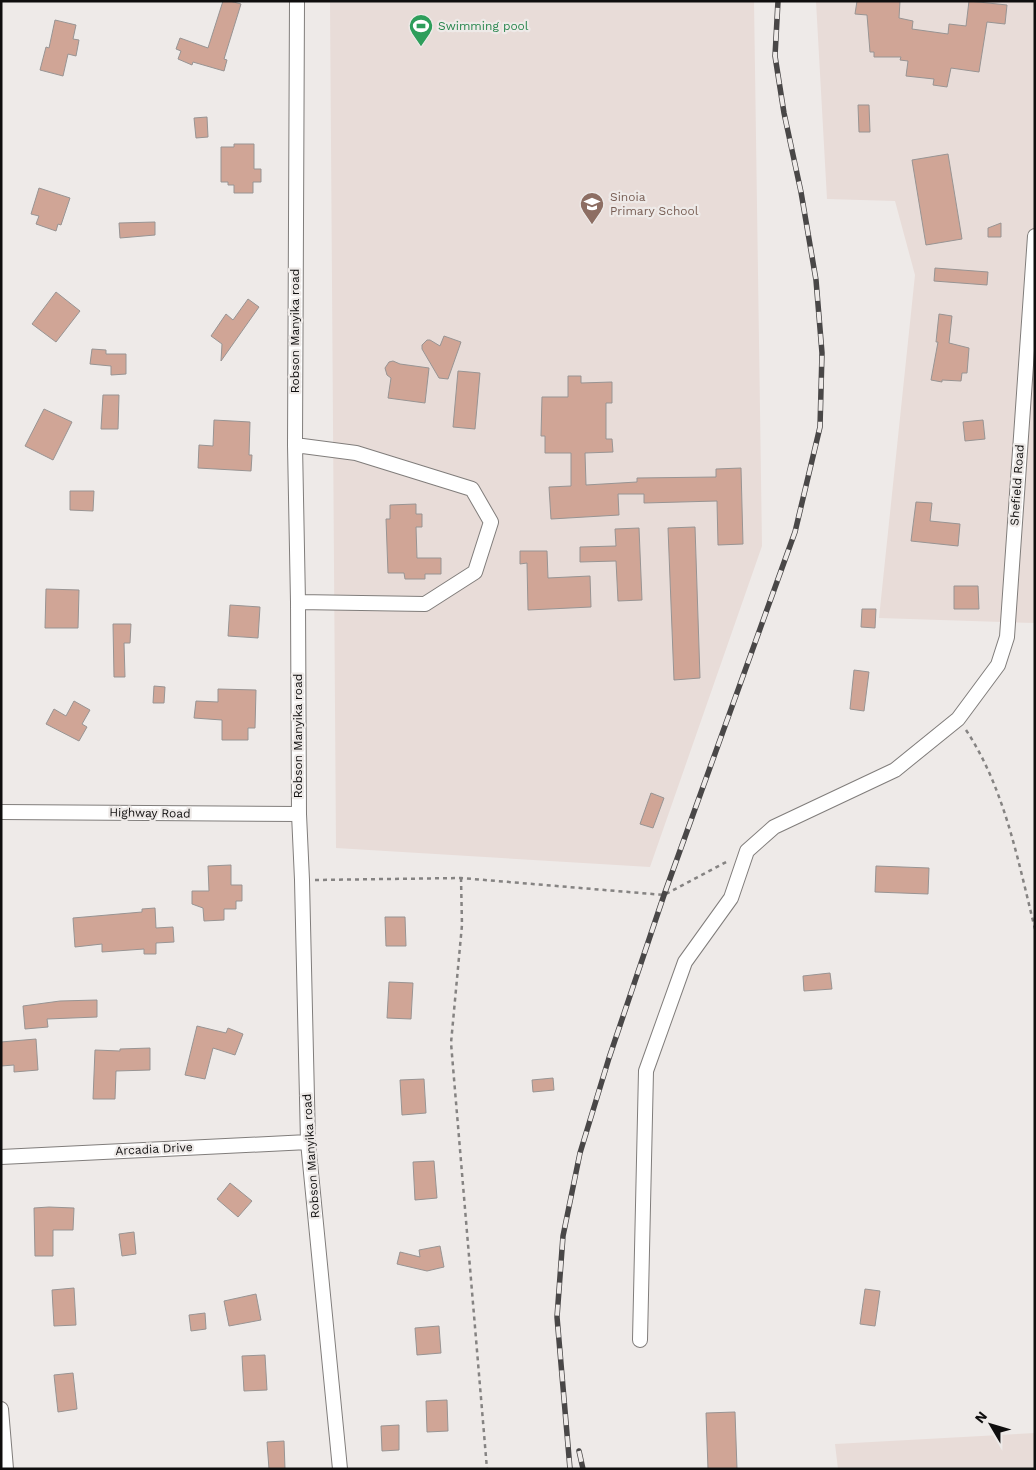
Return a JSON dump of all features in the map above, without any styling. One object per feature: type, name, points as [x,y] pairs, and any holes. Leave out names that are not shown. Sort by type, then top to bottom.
[{"type":"street","name":"Robson Manyika road","points":[[297,1],[295,445],[299,814],[308,1142],[340,1469]]},
{"type":"street","name":"Shefield Road","points":[[747,851],[774,827],[894,770],[958,719],[998,665],[1007,637],[1035,236]]},
{"type":"street","points":[[295,445],[356,453],[472,490],[491,522],[475,572],[425,604],[298,602]]},
{"type":"street","name":"Highway Road","points":[[1,812],[299,814]]},
{"type":"street","points":[[640,1340],[646,1071],[685,962],[730,898],[747,851]]},
{"type":"street","name":"Arcadia Drive","points":[[1,1157],[308,1142]]},
{"type":"street","points":[[1,1410],[6,1469]]},
{"type":"path","points":[[958,719],[977,748],[1005,813],[1035,929]]},
{"type":"path","points":[[302,880],[461,878],[664,895],[747,851]]},
{"type":"path","points":[[461,878],[462,925],[451,1043],[487,1469]]},
{"type":"shaded area","points":[[330,1],[754,1],[762,546],[650,867],[336,848]]},
{"type":"shaded area","points":[[816,1],[1035,1],[1035,623],[879,618],[915,275],[895,201],[827,199]]},
{"type":"shaded area","points":[[1035,1433],[1035,1469],[838,1469],[835,1444]]},
{"type":"building","points":[[223,1],[241,4],[224,59],[227,60],[224,71],[193,62],[192,65],[178,59],[181,51],[176,49],[180,38],[208,48]]},
{"type":"building","points":[[857,1],[900,1],[899,18],[913,21],[912,29],[948,34],[949,24],[966,26],[969,1],[1007,5],[1005,24],[987,22],[979,72],[951,68],[947,87],[933,85],[934,79],[906,76],[908,61],[900,60],[901,57],[874,57],[874,52],[870,52],[867,15],[855,14]]},
{"type":"building","points":[[55,20],[76,25],[73,39],[79,40],[76,56],[68,54],[63,76],[40,70],[46,47],[49,48]]},
{"type":"building","points":[[858,105],[869,105],[870,132],[859,132]]},
{"type":"building","points":[[207,117],[208,137],[196,138],[194,118]]},
{"type":"building","points":[[234,144],[254,144],[254,169],[261,169],[261,182],[253,182],[253,193],[234,193],[234,185],[228,185],[228,182],[221,182],[221,147],[234,147]]},
{"type":"building","points":[[948,154],[962,239],[926,245],[912,160]]},
{"type":"building","points":[[39,188],[70,198],[61,225],[58,224],[56,231],[36,224],[39,216],[31,214]]},
{"type":"building","points":[[155,222],[155,235],[120,238],[119,223]]},
{"type":"building","points":[[1001,223],[1001,237],[988,237],[988,228]]},
{"type":"building","points":[[935,268],[988,272],[987,285],[934,281]]},
{"type":"building","points":[[56,292],[80,311],[56,342],[32,324]]},
{"type":"building","points":[[248,299],[259,307],[221,361],[222,344],[211,336],[226,314],[233,320]]},
{"type":"building","points":[[939,314],[952,316],[949,343],[969,348],[967,373],[962,373],[961,381],[942,380],[942,382],[931,380],[938,342],[936,342]]},
{"type":"building","points":[[444,336],[461,342],[448,379],[439,378],[422,349],[422,345],[427,340],[440,346]]},
{"type":"building","points":[[92,349],[106,350],[106,354],[126,354],[126,374],[111,375],[111,366],[90,364]]},
{"type":"building","points":[[393,361],[400,364],[429,368],[425,403],[388,398],[391,378],[387,375],[385,368],[389,362]]},
{"type":"building","points":[[458,371],[480,373],[475,429],[453,427]]},
{"type":"building","points":[[568,376],[581,376],[581,383],[612,382],[612,403],[606,403],[606,439],[612,439],[613,452],[585,453],[586,485],[637,482],[637,478],[716,477],[716,469],[741,468],[743,544],[718,545],[717,501],[644,503],[644,494],[618,494],[619,515],[551,519],[549,487],[571,486],[571,453],[545,453],[545,436],[541,436],[542,397],[568,397]]},
{"type":"building","points":[[103,395],[119,395],[118,429],[101,429]]},
{"type":"building","points":[[44,409],[72,422],[53,460],[25,446]]},
{"type":"building","points":[[214,420],[250,422],[249,455],[252,455],[251,471],[198,468],[199,445],[213,446]]},
{"type":"building","points":[[983,420],[985,439],[965,441],[963,422]]},
{"type":"building","points":[[70,491],[94,491],[93,511],[70,510]]},
{"type":"building","points":[[916,502],[932,503],[930,521],[960,524],[958,546],[911,541]]},
{"type":"building","points":[[416,504],[416,514],[422,514],[422,527],[416,527],[417,558],[441,558],[441,574],[425,574],[425,579],[405,579],[404,573],[388,573],[386,519],[390,519],[390,505]]},
{"type":"building","points":[[695,527],[700,678],[674,680],[668,528]]},
{"type":"building","points":[[639,528],[642,600],[618,601],[616,561],[580,562],[580,547],[616,546],[615,529]]},
{"type":"building","points":[[520,551],[547,551],[548,578],[590,576],[591,607],[528,610],[527,563],[520,564]]},
{"type":"building","points":[[954,586],[978,586],[979,609],[954,609]]},
{"type":"building","points":[[46,589],[79,590],[78,628],[45,628]]},
{"type":"building","points":[[230,605],[260,607],[258,638],[228,636]]},
{"type":"building","points":[[862,609],[876,609],[875,628],[861,627]]},
{"type":"building","points":[[113,624],[131,624],[130,643],[124,643],[125,677],[114,677]]},
{"type":"building","points":[[854,670],[869,672],[864,711],[850,709]]},
{"type":"building","points":[[154,686],[165,687],[164,703],[153,703]]},
{"type":"building","points":[[218,689],[256,690],[255,728],[248,728],[248,740],[222,740],[222,720],[194,718],[196,701],[218,702]]},
{"type":"building","points":[[74,701],[90,710],[82,724],[87,727],[79,741],[46,724],[54,709],[66,716]]},
{"type":"building","points":[[651,793],[664,798],[653,828],[640,824]]},
{"type":"building","points":[[231,865],[231,885],[242,885],[242,901],[236,901],[236,909],[224,909],[224,920],[204,921],[203,908],[192,904],[192,891],[209,891],[208,866]]},
{"type":"building","points":[[876,866],[929,868],[928,894],[875,892]]},
{"type":"building","points":[[155,908],[156,928],[173,927],[174,942],[156,943],[156,954],[144,954],[144,949],[102,952],[102,944],[75,947],[73,918],[142,912],[142,909]]},
{"type":"building","points":[[385,917],[405,917],[406,946],[386,946]]},
{"type":"building","points":[[830,973],[832,989],[804,991],[803,976]]},
{"type":"building","points":[[389,982],[413,983],[411,1019],[387,1018]]},
{"type":"building","points":[[97,1000],[97,1017],[47,1019],[48,1027],[25,1029],[23,1006],[60,1001]]},
{"type":"building","points":[[197,1026],[226,1033],[228,1028],[243,1034],[235,1055],[213,1048],[205,1079],[185,1075]]},
{"type":"building","points":[[36,1039],[38,1070],[14,1072],[14,1065],[1,1066],[1,1042]]},
{"type":"building","points":[[150,1048],[150,1070],[116,1071],[115,1099],[93,1099],[95,1050],[120,1051],[120,1049]]},
{"type":"building","points":[[553,1078],[554,1090],[533,1092],[532,1080]]},
{"type":"building","points":[[424,1079],[426,1113],[402,1115],[400,1080]]},
{"type":"building","points":[[434,1161],[437,1198],[415,1200],[413,1162]]},
{"type":"building","points":[[230,1183],[252,1201],[238,1217],[217,1199]]},
{"type":"building","points":[[34,1208],[74,1208],[73,1230],[53,1230],[53,1256],[35,1256]]},
{"type":"building","points":[[134,1232],[136,1254],[122,1256],[119,1234]]},
{"type":"building","points":[[440,1246],[444,1267],[427,1271],[397,1264],[400,1252],[420,1257],[419,1250]]},
{"type":"building","points":[[74,1288],[76,1325],[54,1326],[52,1290]]},
{"type":"building","points":[[865,1289],[880,1291],[875,1326],[860,1324]]},
{"type":"building","points":[[256,1294],[261,1320],[229,1326],[224,1301]]},
{"type":"building","points":[[205,1313],[206,1329],[191,1331],[189,1315]]},
{"type":"building","points":[[439,1326],[441,1353],[417,1355],[415,1328]]},
{"type":"building","points":[[265,1355],[267,1390],[244,1391],[242,1356]]},
{"type":"building","points":[[73,1373],[77,1409],[58,1412],[54,1375]]},
{"type":"building","points":[[447,1400],[448,1431],[427,1432],[426,1401]]},
{"type":"building","points":[[735,1412],[737,1469],[708,1469],[706,1413]]},
{"type":"building","points":[[399,1425],[399,1450],[382,1451],[381,1426]]},
{"type":"building","points":[[284,1441],[285,1469],[269,1469],[267,1442]]},
{"type":"railway","points":[[570,1469],[557,1317],[563,1236],[580,1153],[609,1058],[664,895],[795,532],[820,427],[822,353],[816,280],[775,56],[778,1]]},
{"type":"railway","points":[[579,1451],[583,1469]]},
{"type":"place","name":"Swimming pool","points":[[421,47]]},
{"type":"place","name":"Sinoia Primary School","points":[[592,225]]}]
